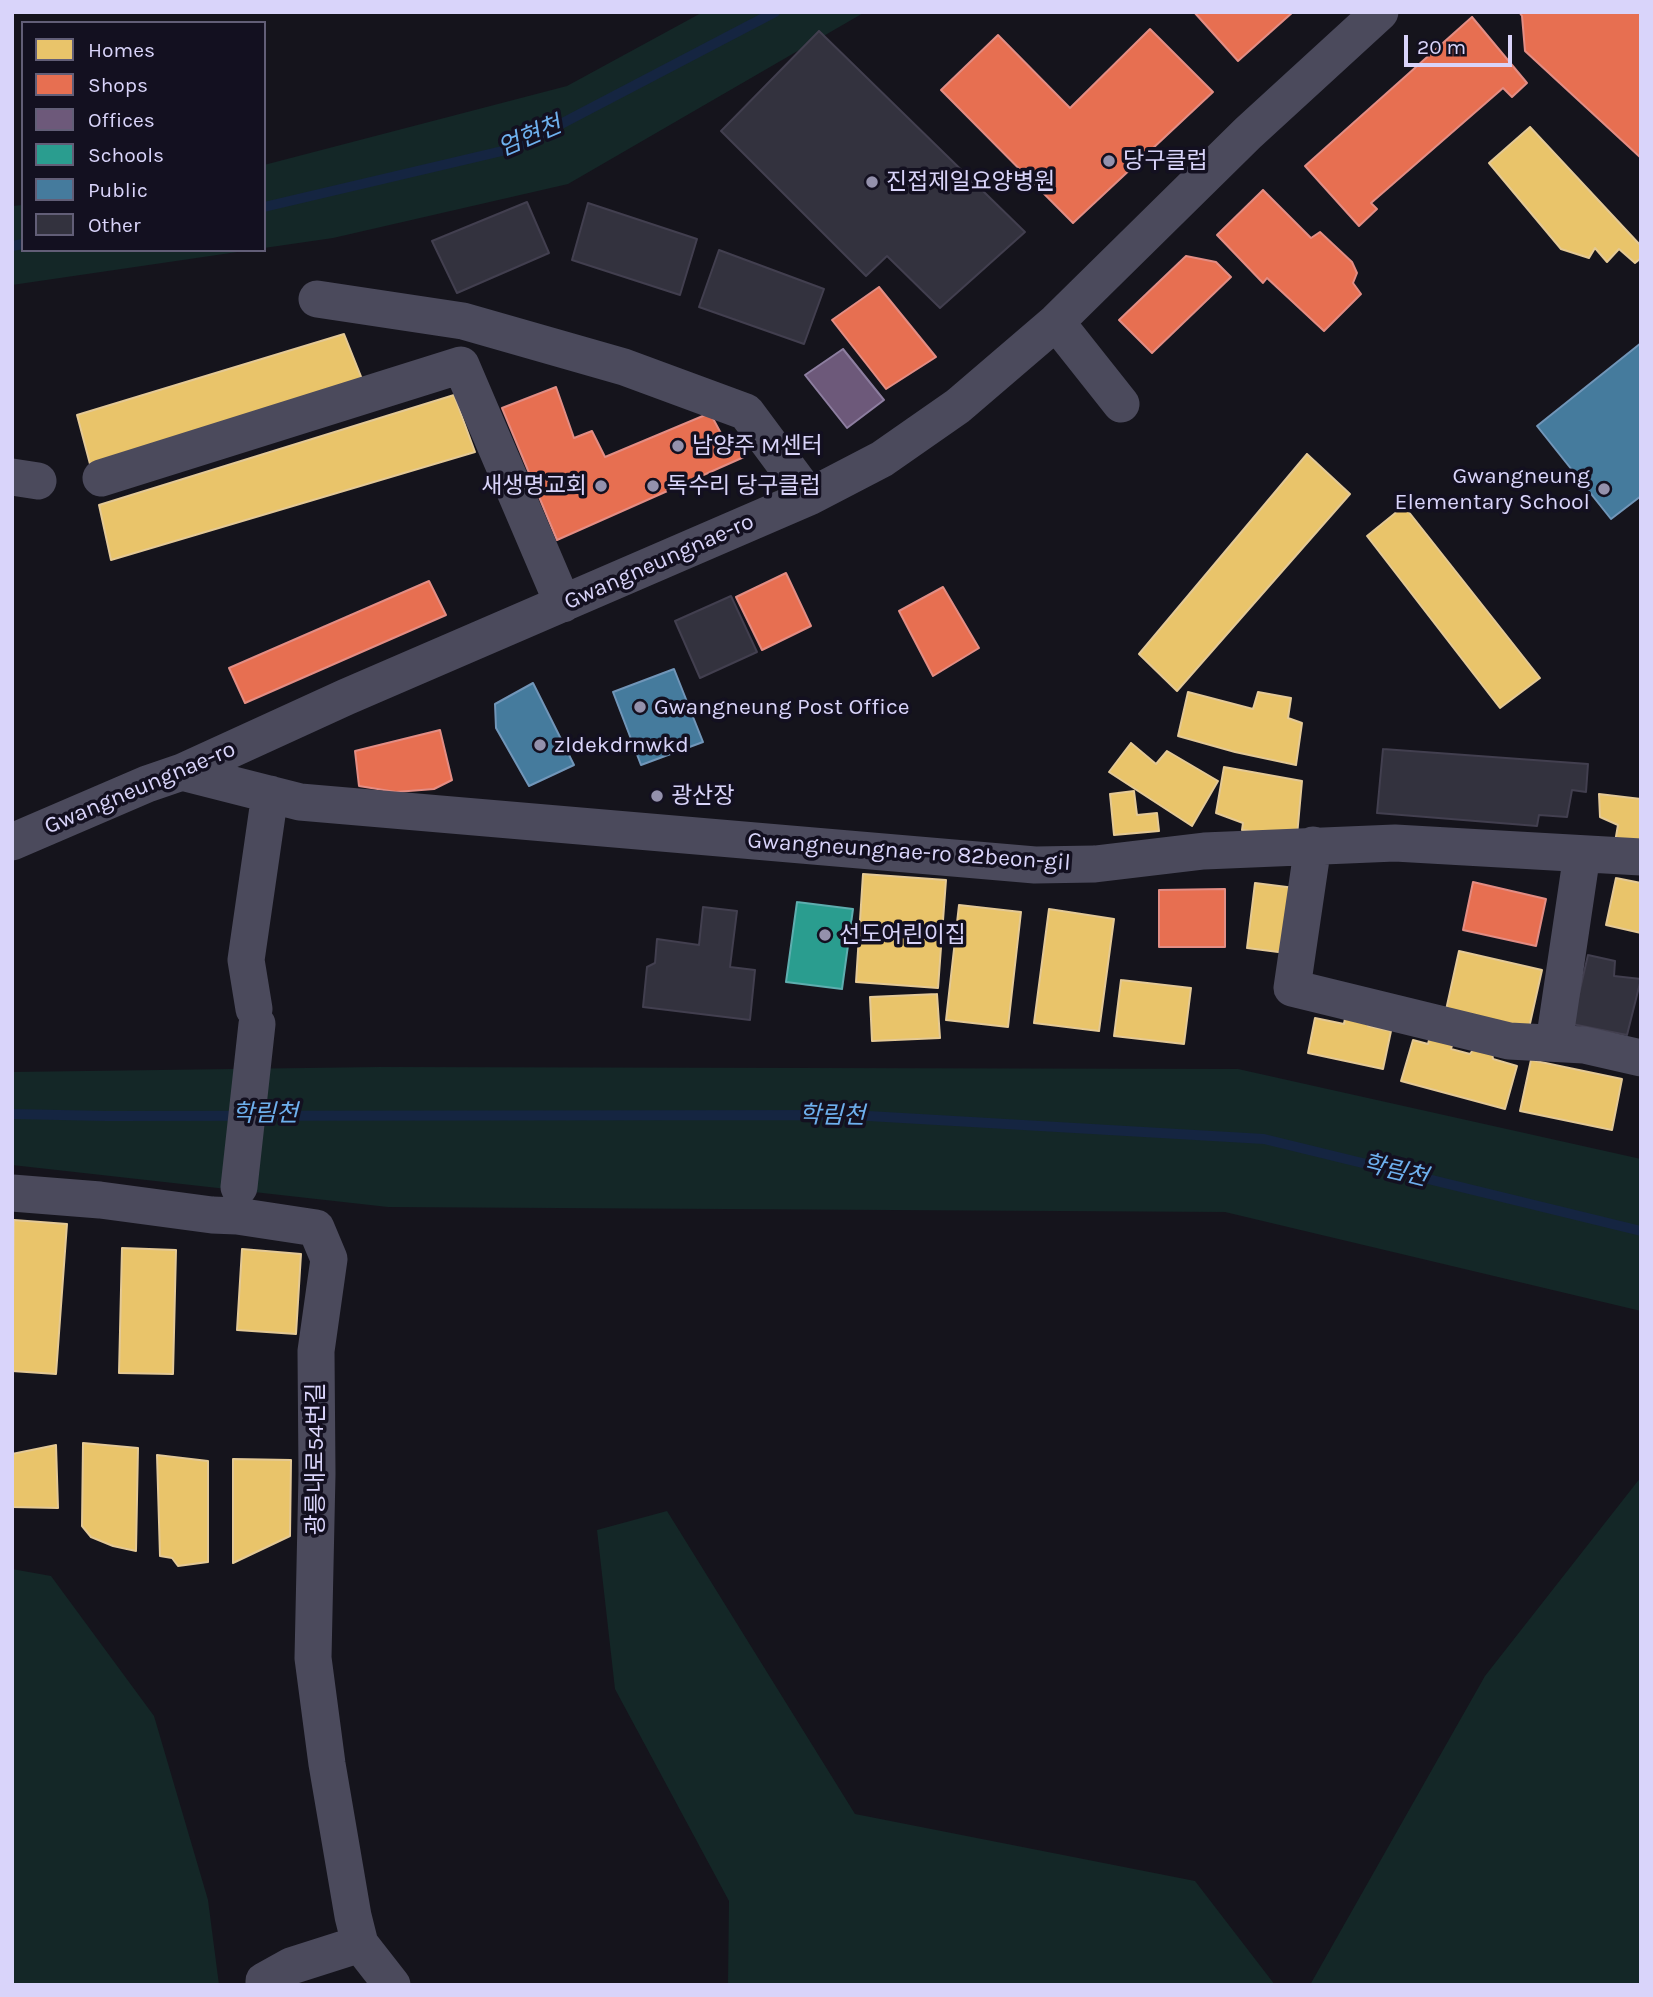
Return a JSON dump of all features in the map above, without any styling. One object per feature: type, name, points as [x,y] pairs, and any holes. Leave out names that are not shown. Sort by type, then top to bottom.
[{"type":"street","name":"Gwangneungnae-ro","points":[[22,831],[182,772],[346,696],[809,497],[893,452],[958,406],[1056,322],[1248,133],[1380,12]]},
{"type":"street","points":[[317,299],[463,321],[624,367],[746,412],[809,497]]},
{"type":"street","points":[[1056,322],[1121,404]]},
{"type":"street","points":[[101,478],[461,365],[563,604]]},
{"type":"street","name":"Gwangneungnae-ro 82beon-gil","points":[[182,772],[300,802],[1035,865],[1095,864],[1204,851],[1395,843],[1641,857]]},
{"type":"street","points":[[239,1187],[256,1017],[246,960],[270,794]]},
{"type":"street","points":[[1313,845],[1292,988],[1509,1041],[1584,1045],[1641,1058]]},
{"type":"street","points":[[1554,1043],[1582,854]]},
{"type":"street","name":"광릉내로54번길","points":[[12,1193],[100,1200],[316,1228],[328,1259],[316,1352],[317,1474],[313,1658],[327,1764],[353,1916],[360,1944],[392,1985]]},
{"type":"street","points":[[264,1985],[264,1981],[291,1966],[360,1944]]},
{"type":"green space","points":[[703,12],[865,12],[568,184],[333,238],[266,248],[266,164],[567,86]]},
{"type":"green space","points":[[21,205],[21,252],[237,252],[12,285],[12,206]]},
{"type":"green space","points":[[379,1067],[1238,1069],[1641,1159],[1641,1311],[1225,1212],[388,1207],[12,1165],[12,1072]]},
{"type":"green space","points":[[1641,1477],[1641,1985],[1310,1985],[1485,1676]]},
{"type":"green space","points":[[667,1511],[855,1814],[1195,1881],[1275,1985],[728,1985],[729,1901],[615,1689],[597,1530]]},
{"type":"green space","points":[[12,1569],[51,1576],[154,1716],[208,1900],[219,1985],[12,1985]]},
{"type":"building: Homes","points":[[1530,127],[1641,246],[1641,258],[1635,263],[1619,249],[1607,262],[1595,248],[1589,258],[1561,249],[1489,163]]},
{"type":"building: Homes","points":[[344,334],[362,379],[90,464],[77,415]]},
{"type":"building: Homes","points":[[454,395],[475,452],[111,560],[99,505]]},
{"type":"building: Homes","points":[[1307,454],[1350,494],[1177,691],[1139,654]]},
{"type":"building: Homes","points":[[1404,506],[1540,678],[1500,708],[1367,536]]},
{"type":"building: Homes","points":[[1188,692],[1253,709],[1258,692],[1291,698],[1288,718],[1302,723],[1296,765],[1178,736]]},
{"type":"building: Homes","points":[[1131,743],[1156,764],[1167,751],[1218,781],[1192,826],[1109,772]]},
{"type":"building: Homes","points":[[1224,767],[1302,781],[1297,836],[1242,830],[1243,823],[1216,813]]},
{"type":"building: Homes","points":[[1134,791],[1137,815],[1157,813],[1159,831],[1114,835],[1110,794]]},
{"type":"building: Homes","points":[[1599,794],[1641,799],[1641,848],[1614,848],[1618,825],[1600,817]]},
{"type":"building: Homes","points":[[863,874],[946,880],[938,988],[856,982]]},
{"type":"building: Homes","points":[[1616,878],[1641,883],[1641,933],[1606,925]]},
{"type":"building: Homes","points":[[1255,883],[1303,889],[1294,954],[1247,948]]},
{"type":"building: Homes","points":[[959,905],[1021,912],[1008,1027],[946,1020]]},
{"type":"building: Homes","points":[[1049,909],[1114,919],[1099,1031],[1034,1023]]},
{"type":"building: Homes","points":[[1459,951],[1542,970],[1529,1028],[1446,1010]]},
{"type":"building: Homes","points":[[1121,980],[1191,988],[1184,1044],[1114,1036]]},
{"type":"building: Homes","points":[[937,994],[940,1038],[872,1041],[870,997]]},
{"type":"building: Homes","points":[[1346,1013],[1370,1019],[1368,1026],[1391,1031],[1383,1069],[1308,1053],[1315,1018],[1344,1024]]},
{"type":"building: Homes","points":[[1430,1036],[1453,1042],[1451,1049],[1470,1054],[1475,1047],[1492,1051],[1493,1059],[1517,1066],[1505,1109],[1401,1081],[1413,1040],[1428,1044]]},
{"type":"building: Homes","points":[[1531,1060],[1622,1079],[1612,1130],[1520,1111]]},
{"type":"building: Homes","points":[[14,1220],[67,1224],[56,1374],[12,1371]]},
{"type":"building: Homes","points":[[122,1248],[176,1250],[173,1374],[119,1373]]},
{"type":"building: Homes","points":[[242,1249],[301,1254],[296,1334],[237,1330]]},
{"type":"building: Homes","points":[[83,1443],[138,1448],[136,1551],[91,1537],[82,1526]]},
{"type":"building: Homes","points":[[56,1445],[58,1508],[12,1507],[12,1454]]},
{"type":"building: Homes","points":[[157,1455],[208,1461],[208,1562],[178,1566],[172,1558],[160,1556]]},
{"type":"building: Homes","points":[[233,1459],[291,1460],[290,1536],[233,1563]]},
{"type":"building: Shops","points":[[1194,12],[1293,12],[1238,61]]},
{"type":"building: Shops","points":[[1519,12],[1641,12],[1641,158],[1525,51],[1522,16]]},
{"type":"building: Shops","points":[[1472,17],[1527,83],[1512,97],[1503,88],[1371,203],[1377,209],[1359,226],[1305,166]]},
{"type":"building: Shops","points":[[1150,29],[1213,92],[1073,223],[941,90],[998,35],[1070,108]]},
{"type":"building: Shops","points":[[1263,190],[1311,238],[1320,232],[1352,262],[1357,273],[1353,283],[1361,294],[1324,331],[1267,278],[1263,283],[1217,235]]},
{"type":"building: Shops","points":[[1186,256],[1216,262],[1231,277],[1152,353],[1119,320]]},
{"type":"building: Shops","points":[[879,287],[936,357],[886,389],[832,320]]},
{"type":"building: Shops","points":[[556,387],[574,438],[592,431],[605,457],[710,413],[723,437],[731,433],[744,457],[557,540],[502,408]]},
{"type":"building: Shops","points":[[786,573],[811,626],[762,650],[736,597]]},
{"type":"building: Shops","points":[[429,581],[446,615],[245,703],[229,668]]},
{"type":"building: Shops","points":[[943,587],[979,648],[933,676],[899,611]]},
{"type":"building: Shops","points":[[440,730],[452,780],[434,789],[396,792],[359,786],[355,751]]},
{"type":"building: Shops","points":[[1473,882],[1546,899],[1536,946],[1463,930]]},
{"type":"building: Shops","points":[[1225,889],[1225,947],[1159,947],[1159,890]]},
{"type":"building: Offices","points":[[843,349],[884,400],[847,428],[805,375]]},
{"type":"building: Schools","points":[[797,902],[853,909],[842,989],[786,982]]},
{"type":"building: Public","points":[[1641,343],[1641,496],[1611,519],[1537,426]]},
{"type":"building: Public","points":[[674,669],[703,742],[641,765],[613,692]]},
{"type":"building: Public","points":[[533,683],[574,765],[529,786],[496,728],[495,704]]},
{"type":"building: Other","name":"진접제일요양병원","points":[[819,31],[1025,232],[940,308],[887,256],[866,276],[721,131]]},
{"type":"building: Other","points":[[527,202],[549,253],[457,293],[432,241]]},
{"type":"building: Other","points":[[588,203],[697,239],[680,295],[572,260]]},
{"type":"building: Other","points":[[719,250],[824,289],[804,344],[699,307]]},
{"type":"building: Other","points":[[731,596],[757,652],[700,678],[675,621]]},
{"type":"building: Other","points":[[1383,749],[1588,764],[1586,792],[1572,790],[1567,817],[1539,815],[1537,826],[1377,813]]},
{"type":"building: Other","points":[[703,907],[737,911],[730,967],[755,970],[750,1020],[643,1007],[647,967],[655,963],[657,939],[699,945]]},
{"type":"building: Other","points":[[1588,955],[1615,961],[1614,976],[1641,979],[1627,1035],[1572,1024]]},
{"type":"waterway","name":"엄현천","points":[[266,207],[515,148],[775,12]]},
{"type":"waterway","name":"엄현천","points":[[12,246],[21,244]]},
{"type":"waterway","name":"학림천","points":[[12,1114],[851,1115],[1264,1139],[1641,1231]]},
{"type":"place","name":"당구클럽","points":[[1109,161]]},
{"type":"place","name":"진접제일요양병원","points":[[872,182]]},
{"type":"place","name":"남양주 M센터","points":[[678,446]]},
{"type":"place","name":"새생명교회","points":[[601,486]]},
{"type":"place","name":"독수리 당구클럽","points":[[653,486]]},
{"type":"place","name":"Gwangneung Elementary School","points":[[1604,489]]},
{"type":"place","name":"Gwangneung Post Office","points":[[640,707]]},
{"type":"place","name":"zldekdrnwkd","points":[[540,745]]},
{"type":"place","name":"광산장","points":[[657,796]]},
{"type":"place","name":"선도어린이집","points":[[825,935]]}]
